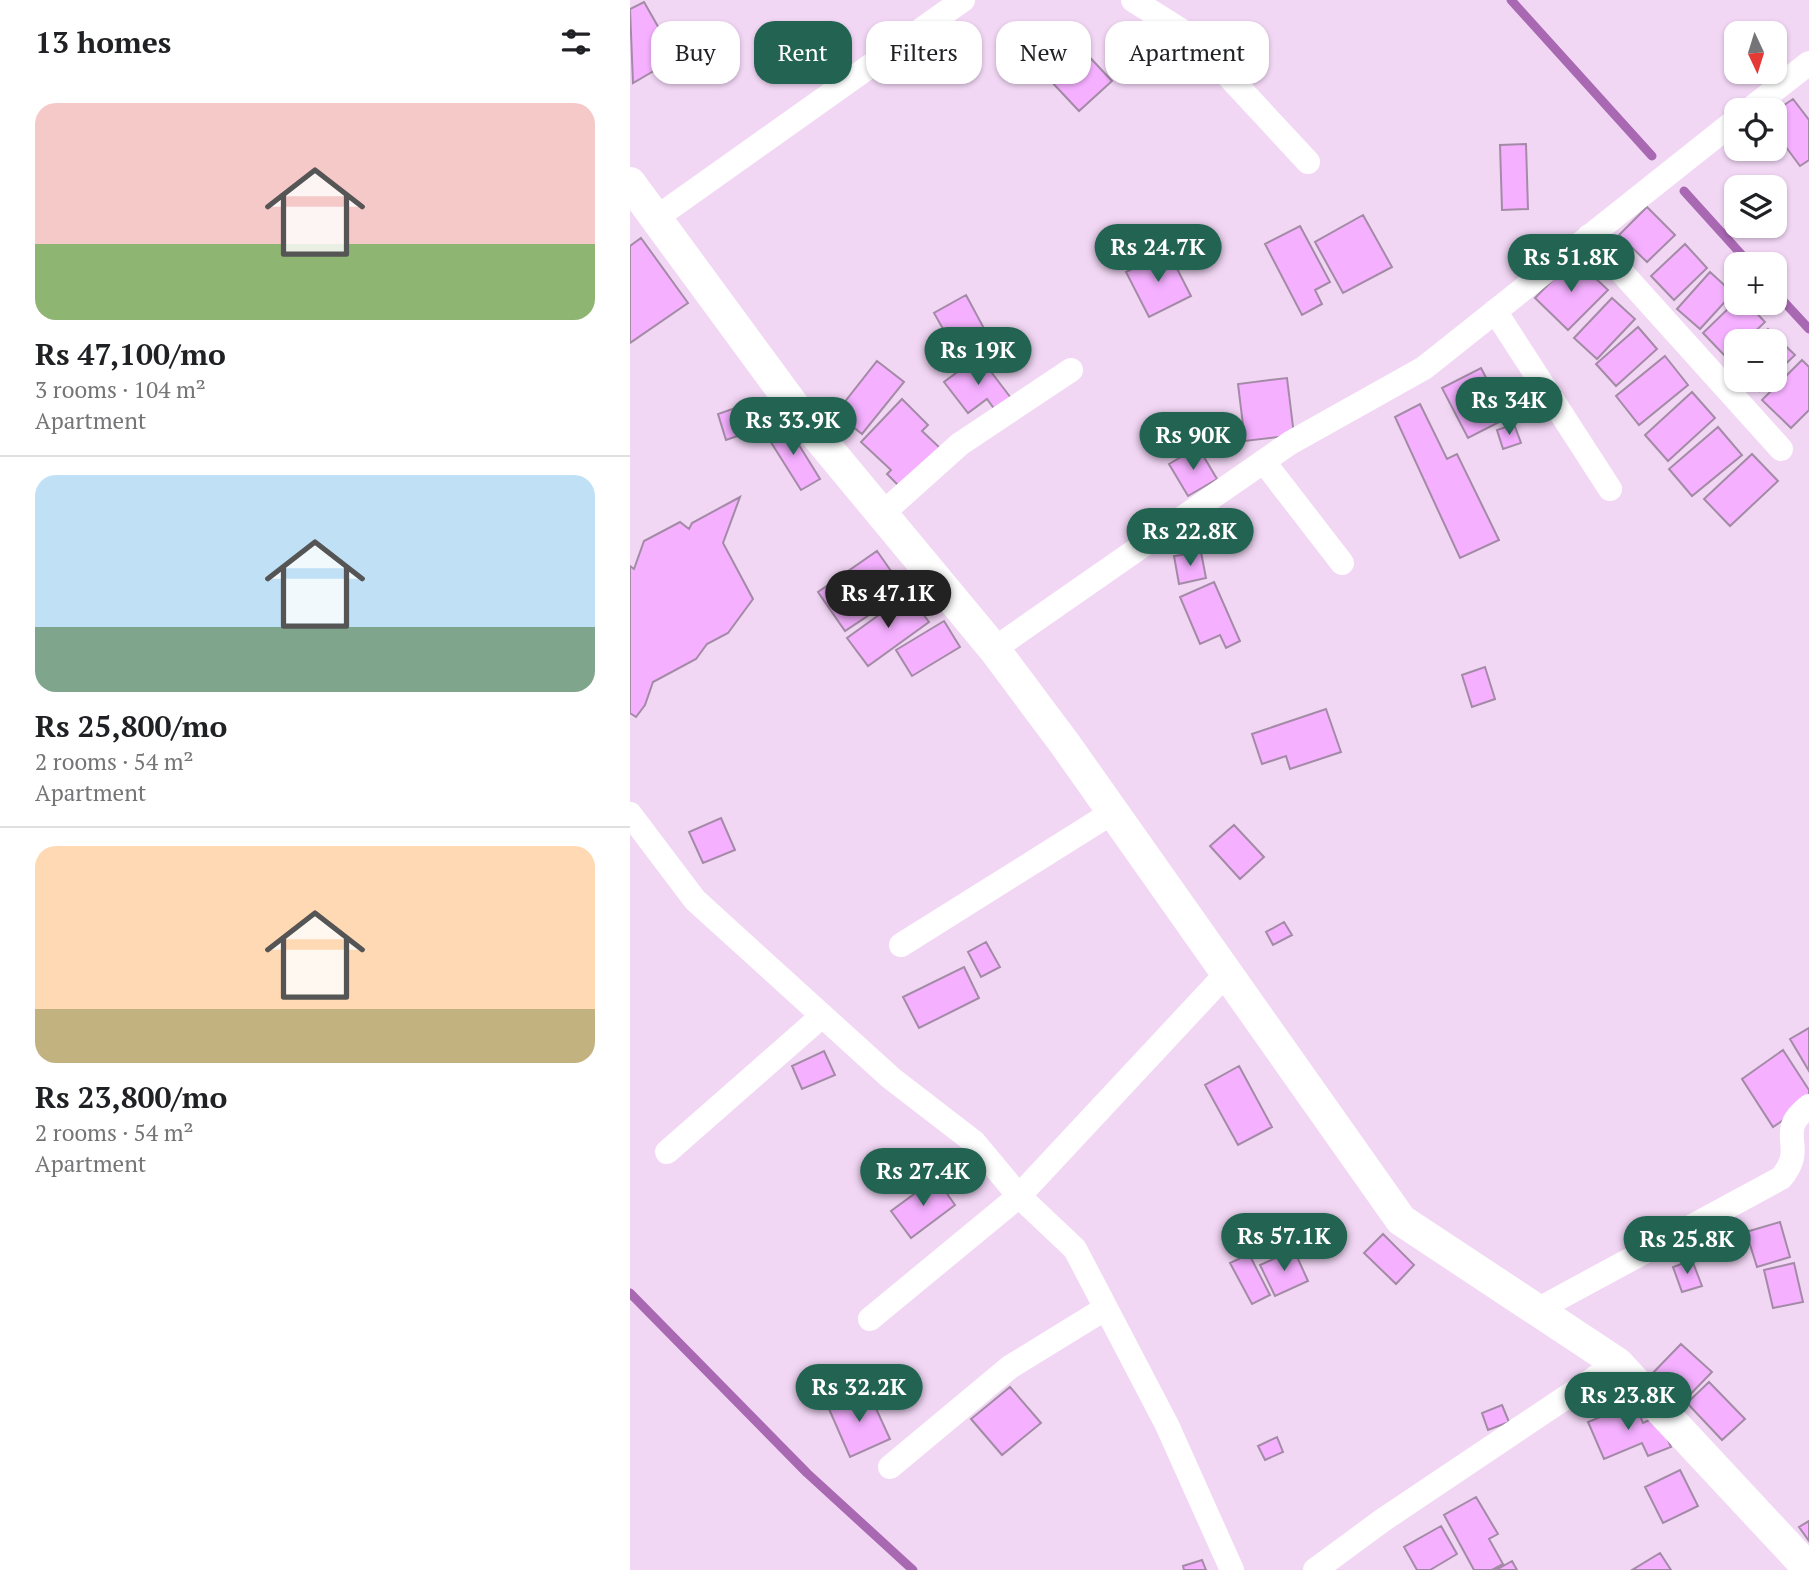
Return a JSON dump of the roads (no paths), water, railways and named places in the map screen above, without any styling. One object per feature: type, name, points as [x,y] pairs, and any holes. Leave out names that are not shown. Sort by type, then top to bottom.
[{"type":"street","points":[[656,218],[963,0]]},
{"type":"street","points":[[1133,0],[1193,38],[1308,162]]},
{"type":"street","points":[[1764,98],[1809,63]]},
{"type":"street","points":[[994,649],[1264,462],[1424,368],[1724,129]]},
{"type":"street","points":[[630,183],[804,420],[994,649],[1113,812],[1401,1220],[1617,1363],[1809,1569]]},
{"type":"street","points":[[1589,236],[1781,449]]},
{"type":"street","points":[[1495,311],[1610,489]]},
{"type":"street","points":[[882,514],[960,444],[1071,370]]},
{"type":"street","points":[[1264,462],[1342,563]]},
{"type":"street","points":[[901,945],[1113,812]]},
{"type":"street","points":[[630,814],[695,901],[891,1078],[974,1142],[1019,1196],[1075,1250],[1167,1425],[1232,1570]]},
{"type":"street","points":[[870,1319],[1019,1196],[1227,973]]},
{"type":"street","points":[[667,1152],[822,1016]]},
{"type":"street","points":[[1537,1310],[1782,1178],[1793,1166],[1797,1153],[1791,1125],[1796,1116],[1809,1106]]},
{"type":"street","points":[[890,1467],[1010,1367],[1106,1308]]},
{"type":"street","points":[[1315,1570],[1617,1363]]},
{"type":"waterway","points":[[1511,0],[1652,156]]},
{"type":"waterway","points":[[1684,191],[1739,252]]},
{"type":"waterway","points":[[1787,305],[1809,329]]},
{"type":"waterway","points":[[630,1293],[807,1473],[913,1570]]}]
